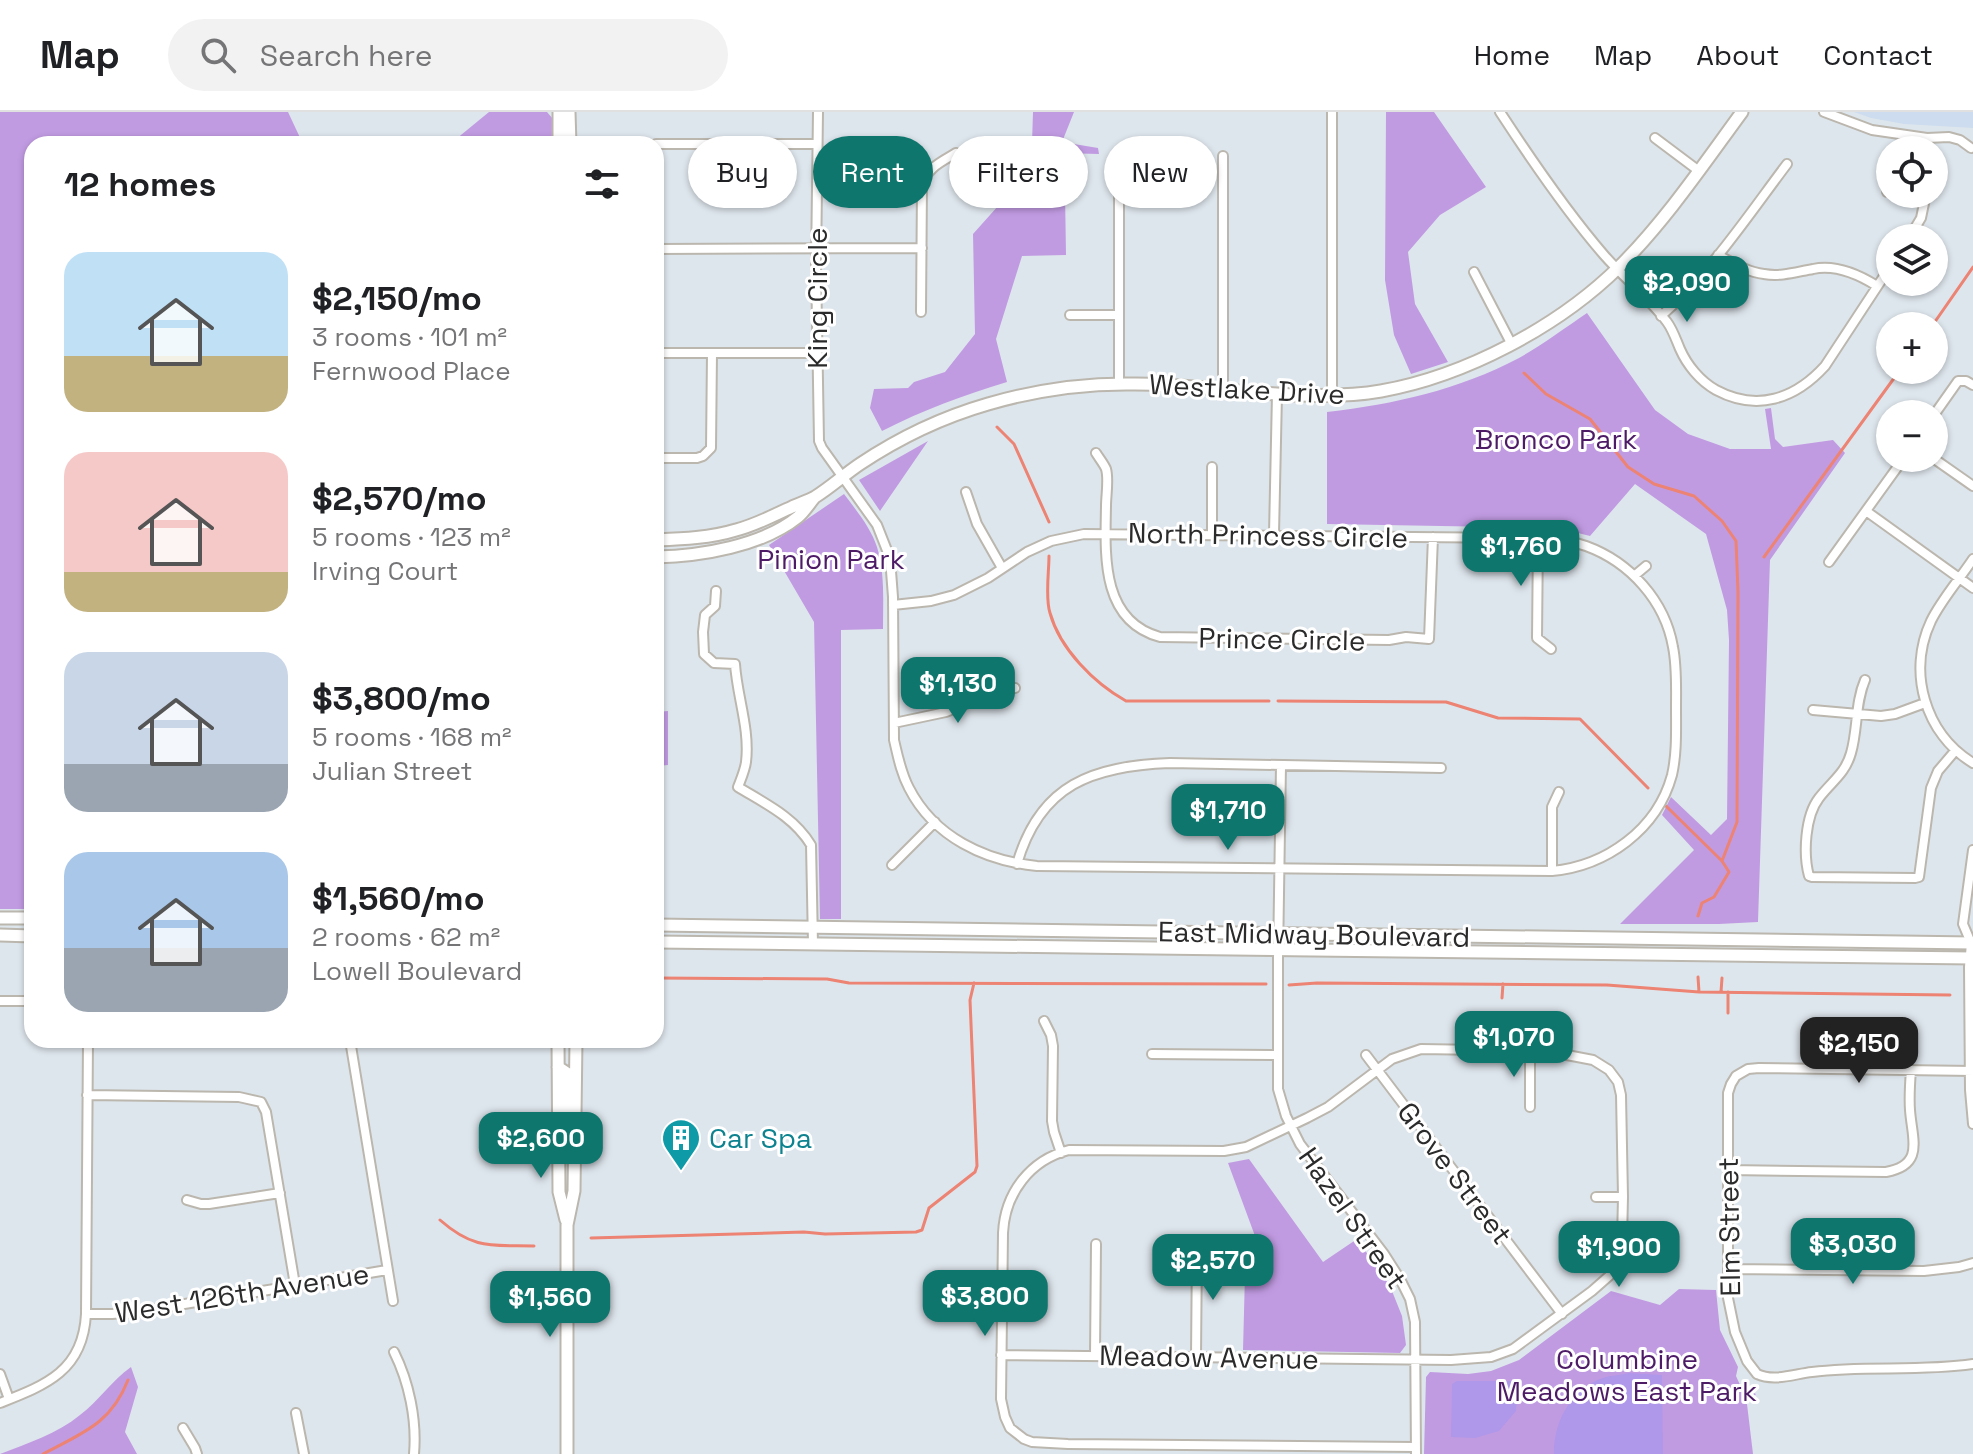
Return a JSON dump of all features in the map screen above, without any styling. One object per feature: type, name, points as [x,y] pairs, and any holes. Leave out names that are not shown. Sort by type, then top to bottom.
[{"type":"main road","points":[[559,112],[559,136]]},
{"type":"main road","points":[[572,112],[572,136]]},
{"type":"main road","name":"Westlake Drive","points":[[664,539],[738,530],[814,497],[879,452],[947,418],[987,404],[1060,388],[1119,384],[1332,395],[1380,391],[1467,364],[1562,313],[1617,269],[1666,215],[1742,112]]},
{"type":"main road","name":"Westlake Drive","points":[[664,556],[714,552],[770,534],[800,516],[814,497]]},
{"type":"main road","points":[[0,918],[24,918]]},
{"type":"main road","name":"East Midway Boulevard","points":[[664,925],[1972,942]]},
{"type":"main road","points":[[0,935],[24,936]]},
{"type":"main road","name":"East Midway Boulevard","points":[[664,942],[1971,958]]},
{"type":"main road","points":[[558,1048],[559,1192],[567,1225]]},
{"type":"main road","points":[[567,1454],[567,1225],[574,1191],[576,1048]]},
{"type":"main road","points":[[558,1067],[567,1073],[567,1112],[576,1135]]},
{"type":"street","name":"King Circle","points":[[817,136],[818,112]]},
{"type":"street","points":[[1332,112],[1332,395]]},
{"type":"street","points":[[1500,112],[1570,213],[1661,316],[1674,334],[1685,360],[1715,390],[1732,397],[1755,400],[1771,399],[1798,390],[1825,366],[1876,288]]},
{"type":"street","points":[[1824,112],[1872,130],[1913,136]]},
{"type":"street","points":[[1948,137],[1960,140],[1971,148]]},
{"type":"street","points":[[1655,138],[1699,171]]},
{"type":"street","points":[[664,144],[813,144]]},
{"type":"street","points":[[1223,156],[1223,390]]},
{"type":"street","points":[[921,312],[922,185],[932,167],[949,157]]},
{"type":"street","points":[[1661,316],[1687,293],[1787,164]]},
{"type":"street","name":"King Circle","points":[[817,208],[819,441],[881,532],[890,558],[896,751],[905,781],[921,806],[957,841],[998,860],[1017,864],[1280,869]]},
{"type":"street","points":[[1119,208],[1119,384]]},
{"type":"street","points":[[664,249],[922,248]]},
{"type":"street","points":[[1718,255],[1744,269],[1764,274],[1791,274],[1824,267],[1849,272],[1876,286]]},
{"type":"street","points":[[1474,272],[1511,343]]},
{"type":"street","points":[[1070,315],[1119,315]]},
{"type":"street","points":[[664,353],[817,353]]},
{"type":"street","points":[[664,458],[697,458],[711,448],[712,353]]},
{"type":"street","points":[[1945,400],[1958,381],[1973,385]]},
{"type":"street","points":[[1274,534],[1277,394]]},
{"type":"street","points":[[1096,453],[1106,470],[1106,533]]},
{"type":"street","points":[[1212,467],[1212,533]]},
{"type":"street","points":[[1948,468],[1973,486]]},
{"type":"street","points":[[1829,562],[1894,472]]},
{"type":"street","points":[[966,492],[977,524],[1002,568]]},
{"type":"street","points":[[1866,511],[1973,588]]},
{"type":"street","name":"North Princess Circle","points":[[893,605],[954,595],[1051,541],[1106,533],[1562,540],[1603,553],[1634,576],[1649,593],[1660,610],[1673,644],[1677,668],[1676,748],[1664,797],[1628,841],[1595,861],[1569,870],[1280,869]]},
{"type":"street","name":"Prince Circle","points":[[1106,533],[1112,589],[1126,617],[1149,634],[1202,638],[1429,639],[1433,537]]},
{"type":"street","points":[[1538,538],[1537,638],[1551,649]]},
{"type":"street","points":[[1973,559],[1942,603],[1925,636],[1920,666],[1922,692],[1934,724],[1955,751],[1973,763]]},
{"type":"street","points":[[1634,576],[1646,566]]},
{"type":"street","points":[[716,591],[715,606],[705,615],[704,654],[714,663],[735,664],[745,727],[746,763],[738,787],[791,820],[811,845],[813,944]]},
{"type":"street","points":[[1865,680],[1859,695],[1850,758],[1841,775],[1817,800],[1809,818],[1807,872],[1812,877],[1919,877],[1931,788],[1938,771],[1955,751]]},
{"type":"street","points":[[894,723],[946,712],[993,693],[1015,688]]},
{"type":"street","points":[[1813,710],[1888,715],[1925,703]]},
{"type":"street","points":[[1017,864],[1031,826],[1053,798],[1096,774],[1142,764],[1441,768]]},
{"type":"street","name":"Hazel Street","points":[[1281,765],[1278,1089],[1286,1116],[1300,1144],[1384,1254],[1410,1299],[1415,1322],[1416,1451]]},
{"type":"street","points":[[1552,871],[1552,807],[1559,792]]},
{"type":"street","points":[[892,865],[935,822]]},
{"type":"street","points":[[1973,850],[1963,924],[1972,942],[1973,1124]]},
{"type":"street","points":[[0,1001],[24,1001]]},
{"type":"street","points":[[1044,1021],[1053,1046],[1052,1121],[1061,1153]]},
{"type":"street","points":[[86,1314],[88,1048]]},
{"type":"street","points":[[351,1048],[393,1301]]},
{"type":"street","points":[[1416,1451],[1040,1443],[1019,1437],[1010,1428],[1001,1399],[1003,1222],[1006,1209],[1017,1185],[1033,1169],[1061,1153],[1069,1150],[1236,1150],[1328,1107],[1392,1059],[1421,1049],[1530,1051],[1530,1107]]},
{"type":"street","name":"Meadow Avenue","points":[[1001,1355],[1416,1360],[1478,1359],[1504,1353],[1533,1336],[1609,1276],[1618,1263],[1622,1240],[1621,1095],[1614,1075],[1593,1060],[1530,1051]]},
{"type":"street","points":[[1152,1054],[1277,1055]]},
{"type":"street","name":"Grove Street","points":[[1366,1055],[1562,1314]]},
{"type":"street","points":[[1727,1067],[1736,1076],[1748,1069],[1759,1068],[1971,1071]]},
{"type":"street","points":[[1728,1170],[1886,1172],[1901,1168],[1914,1151],[1911,1070]]},
{"type":"street","name":"Elm Street","points":[[1736,1076],[1728,1093],[1728,1298],[1732,1324],[1754,1378],[1838,1369],[1933,1369],[1973,1364]]},
{"type":"street","points":[[87,1095],[264,1099],[295,1285]]},
{"type":"street","points":[[1910,1160],[1919,1167]]},
{"type":"street","points":[[187,1200],[209,1204],[280,1193]]},
{"type":"street","points":[[1596,1197],[1623,1197]]},
{"type":"street","points":[[1095,1356],[1096,1244]]},
{"type":"street","points":[[1196,1357],[1197,1247]]},
{"type":"street","points":[[1728,1269],[1924,1271],[1973,1263]]},
{"type":"street","name":"West 126th Avenue","points":[[5,1401],[48,1382],[65,1368],[78,1348],[86,1314],[137,1312],[387,1270]]},
{"type":"street","points":[[394,1352],[407,1383],[415,1433],[414,1454]]},
{"type":"street","points":[[0,1374],[5,1401]]},
{"type":"street","points":[[296,1413],[304,1454]]},
{"type":"street","points":[[183,1428],[197,1454]]},
{"type":"shaded area","points":[[1854,112],[1973,112],[1973,128],[1904,124]]},
{"type":"green space","points":[[0,112],[288,112],[299,136],[24,136],[24,909],[0,909]]},
{"type":"green space","points":[[489,112],[547,112],[553,119],[553,136],[460,136]]},
{"type":"green space","points":[[1033,112],[1074,112],[1064,136],[1032,136]]},
{"type":"green space","points":[[1386,112],[1434,112],[1486,187],[1440,215],[1408,252],[1415,304],[1448,362],[1411,374],[1394,335],[1385,280]]},
{"type":"green space","points":[[1088,146],[1098,148],[1099,154],[1088,154]]},
{"type":"green space","points":[[996,208],[1065,208],[1066,255],[1022,256],[996,339],[1007,382],[913,416],[882,431],[870,408],[874,389],[908,388],[914,382],[945,372],[975,334],[973,234]]},
{"type":"green space","name":"Bronco Park","points":[[1587,313],[1655,410],[1688,434],[1730,449],[1771,449],[1765,409],[1771,408],[1775,439],[1783,447],[1833,440],[1845,453],[1770,560],[1758,922],[1620,924],[1694,850],[1662,815],[1671,797],[1711,835],[1727,819],[1727,610],[1706,534],[1635,484],[1590,536],[1558,528],[1327,524],[1327,412],[1402,400],[1473,379],[1519,358]]},
{"type":"green space","points":[[928,441],[880,511],[859,480]]},
{"type":"green space","name":"Pinion Park","points":[[844,494],[867,526],[880,557],[883,629],[841,630],[841,919],[820,919],[814,622],[769,545]]},
{"type":"green space","points":[[664,711],[668,711],[668,765],[664,765]]},
{"type":"green space","points":[[1249,1159],[1323,1262],[1357,1239],[1390,1286],[1402,1316],[1406,1345],[1400,1353],[1243,1350],[1245,1274],[1255,1236],[1228,1163]]},
{"type":"green space","name":"Columbine Meadows East Park","points":[[1679,1289],[1716,1290],[1720,1330],[1738,1367],[1736,1376],[1741,1387],[1756,1394],[1747,1404],[1753,1454],[1424,1454],[1426,1377],[1430,1372],[1468,1374],[1491,1371],[1519,1360],[1611,1291],[1660,1305]]},
{"type":"green space","points":[[131,1367],[138,1387],[125,1432],[137,1454],[0,1454],[62,1428]]},
{"type":"green space","points":[[1629,1373],[1662,1375],[1663,1454],[1554,1454],[1557,1430],[1574,1398],[1592,1383]]},
{"type":"green space","points":[[1457,1381],[1518,1381],[1516,1411],[1499,1431],[1475,1438],[1451,1437],[1452,1384]]},
{"type":"waterway","points":[[1942,312],[1973,267]]},
{"type":"waterway","points":[[1524,373],[1546,394],[1590,419],[1628,467],[1654,484],[1694,496],[1722,521],[1736,541],[1737,822],[1722,861]]},
{"type":"waterway","points":[[1764,557],[1890,384]]},
{"type":"waterway","points":[[997,427],[1014,444],[1049,522]]},
{"type":"waterway","points":[[1049,556],[1048,600],[1055,626],[1080,664],[1114,694],[1126,701],[1269,701]]},
{"type":"waterway","points":[[1278,701],[1446,702],[1498,718],[1580,719],[1648,788]]},
{"type":"waterway","points":[[1666,806],[1722,861],[1729,872],[1714,897],[1702,903],[1698,916]]},
{"type":"waterway","points":[[1698,977],[1699,992]]},
{"type":"waterway","points":[[664,978],[827,979],[849,983],[1266,984]]},
{"type":"waterway","points":[[1721,992],[1722,978]]},
{"type":"waterway","points":[[591,1238],[922,1230],[929,1208],[975,1172],[977,1166],[970,1000],[974,983]]},
{"type":"waterway","points":[[1502,998],[1503,984]]},
{"type":"waterway","points":[[1289,985],[1607,985],[1699,992],[1950,995]]},
{"type":"waterway","points":[[1728,992],[1728,1013]]},
{"type":"waterway","points":[[440,1220],[463,1237],[484,1244],[534,1246]]},
{"type":"waterway","points":[[43,1454],[94,1426],[113,1407],[128,1380]]},
{"type":"place","name":"Car Spa","points":[[681,1172]]}]
